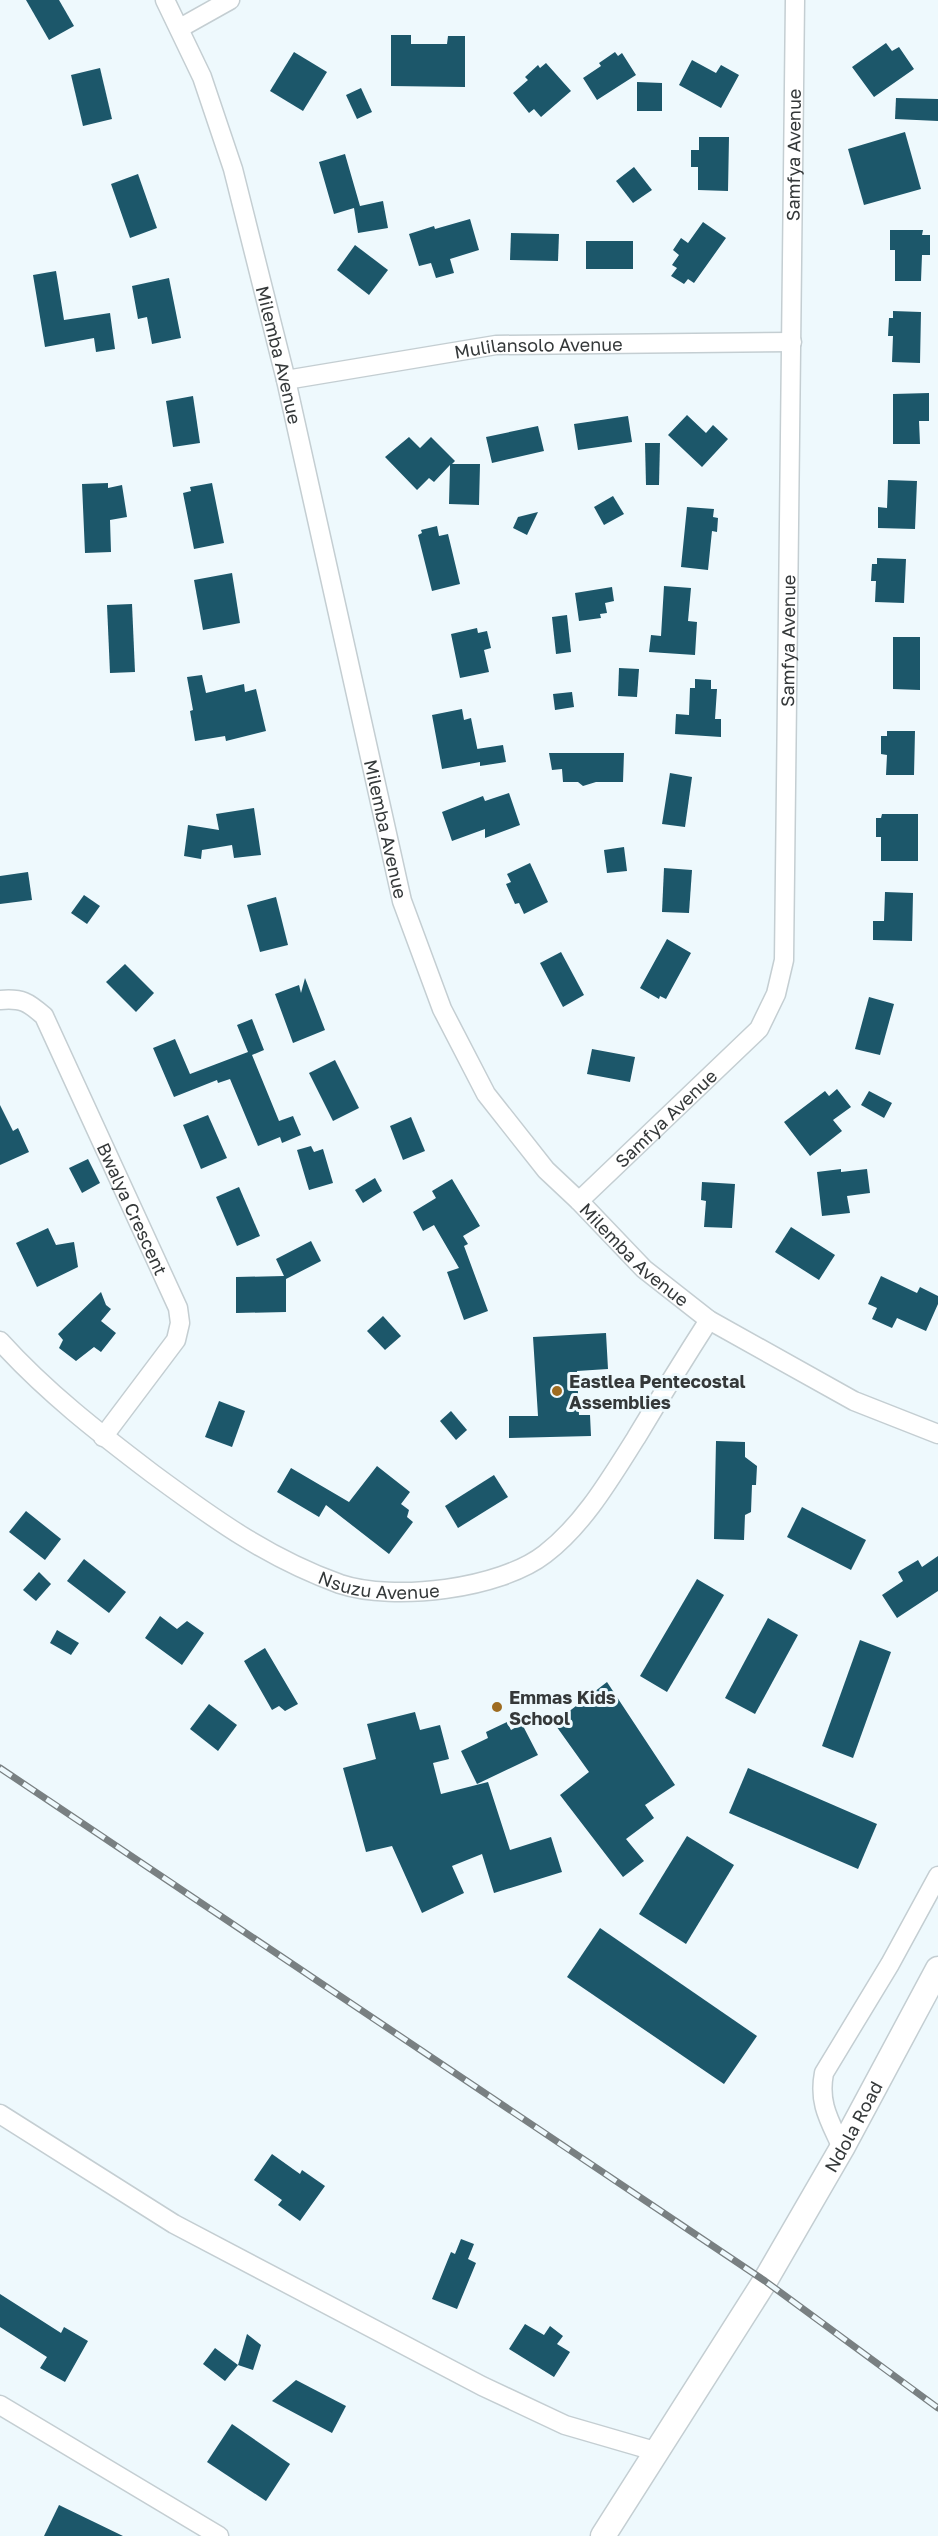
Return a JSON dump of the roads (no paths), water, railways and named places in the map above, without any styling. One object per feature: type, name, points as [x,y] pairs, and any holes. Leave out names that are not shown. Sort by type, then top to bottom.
[{"type":"main road","name":"Ndola Road","points":[[603,2536],[765,2281],[842,2148],[938,1969]]},
{"type":"street","name":"Milemba Avenue","points":[[165,0],[202,77],[233,169],[286,380],[402,901],[442,1009],[486,1094],[546,1170],[644,1269],[709,1320],[854,1401],[938,1434]]},
{"type":"street","points":[[180,28],[230,0]]},
{"type":"street","name":"Samfya Avenue","points":[[579,1201],[759,1029],[776,994],[784,960],[795,0]]},
{"type":"street","name":"Mulilansolo Avenue","points":[[286,380],[496,345],[792,342]]},
{"type":"street","name":"Bwalya Crescent","points":[[0,1000],[28,1002],[44,1016],[178,1308],[180,1323],[176,1340],[103,1437]]},
{"type":"street","name":"Nsuzu Avenue","points":[[0,1341],[30,1374],[103,1437],[202,1510],[264,1551],[342,1584],[376,1590],[430,1592],[512,1573],[545,1555],[576,1525],[610,1478],[709,1320]]},
{"type":"street","points":[[842,2148],[823,2106],[821,2089],[824,2073],[890,1964],[938,1876]]},
{"type":"street","points":[[0,2114],[174,2224],[482,2386],[565,2425],[658,2452]]},
{"type":"street","points":[[0,2405],[219,2536]]},
{"type":"railway","points":[[0,1768],[765,2281],[938,2408]]},
{"type":"place","name":"Eastlea Pentecostal Assemblies","points":[[557,1391]]},
{"type":"place","name":"Emmas Kids School","points":[[497,1707]]}]
